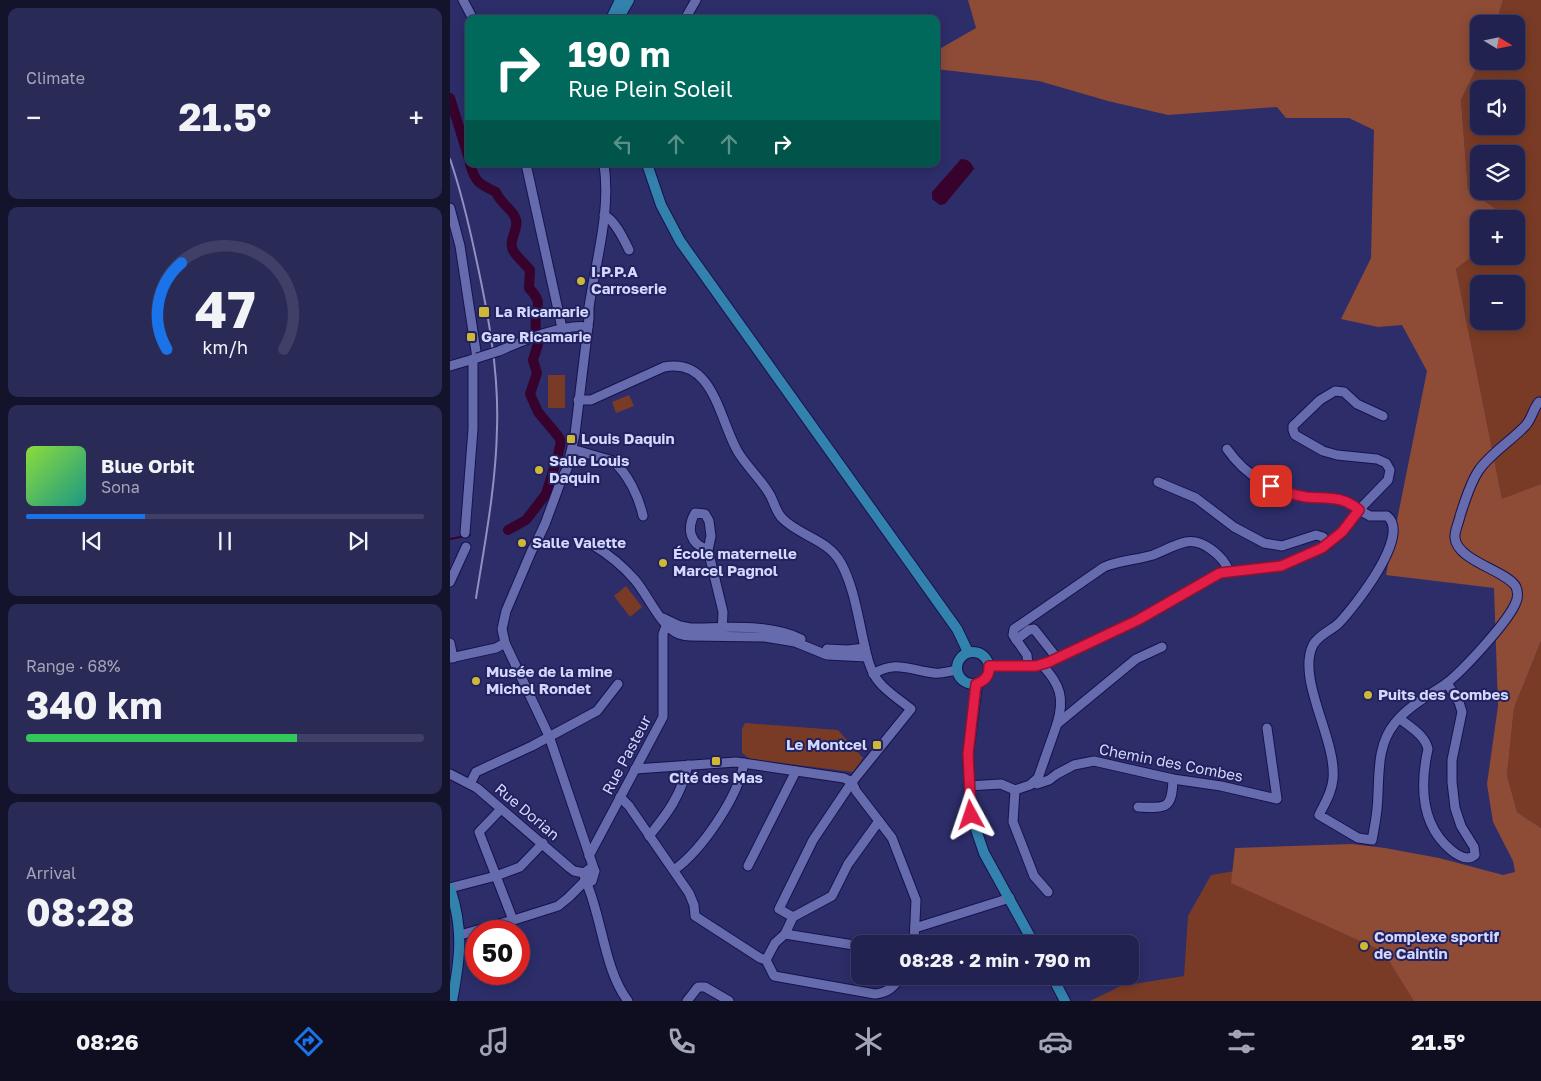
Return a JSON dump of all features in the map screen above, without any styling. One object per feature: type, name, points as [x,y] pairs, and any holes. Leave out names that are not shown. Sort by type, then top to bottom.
[{"type":"main road","points":[[613,15],[620,0]]},
{"type":"main road","points":[[620,15],[629,0]]},
{"type":"main road","points":[[648,167],[661,205],[680,241],[957,629],[968,652]]},
{"type":"main road","points":[[968,652],[982,654],[987,659],[989,666],[987,676],[983,681],[976,684],[963,680],[957,670],[959,660],[968,652]]},
{"type":"main road","points":[[976,684],[968,754],[968,786],[971,815],[984,853],[1029,935]]},
{"type":"main road","points":[[450,888],[458,914],[460,935],[459,965],[452,1001]]},
{"type":"main road","points":[[1057,985],[1065,1001]]},
{"type":"street","points":[[463,0],[472,15]]},
{"type":"street","points":[[687,15],[696,0]]},
{"type":"street","points":[[527,167],[562,328]]},
{"type":"street","points":[[604,167],[607,191],[572,449],[567,469],[546,524],[532,550],[506,611],[502,630],[506,643],[549,736],[589,856],[588,876],[595,892],[595,903],[613,970],[621,990],[628,1001]]},
{"type":"street","points":[[450,208],[460,246],[475,359],[473,429],[465,532]]},
{"type":"street","points":[[604,216],[609,218],[619,231],[629,250]]},
{"type":"street","points":[[450,366],[499,351],[562,328],[574,326],[588,327]]},
{"type":"street","points":[[578,400],[591,400],[664,366],[674,364],[696,371],[707,384],[738,451],[769,494],[780,516],[791,526],[824,544],[842,564],[851,589],[873,674],[887,690],[911,709],[852,782],[813,840],[779,909],[794,917]]},
{"type":"street","points":[[989,666],[1042,665],[1138,620],[1220,573],[1281,566],[1328,544],[1342,532],[1359,510],[1388,480],[1390,475],[1389,466],[1377,459],[1337,455],[1323,451],[1295,435],[1293,426],[1320,400],[1331,392],[1336,391],[1344,392],[1357,404],[1382,416]]},
{"type":"street","points":[[1227,449],[1242,467],[1262,482],[1271,486],[1298,495],[1344,500],[1370,516],[1387,516],[1392,520],[1394,527],[1389,547],[1378,571],[1340,621],[1318,638],[1311,650],[1310,679],[1330,752],[1333,770],[1330,790],[1319,815],[1358,838],[1372,840],[1377,809],[1381,753],[1388,734],[1399,718],[1447,683],[1461,670],[1505,620],[1516,603],[1518,592],[1513,583],[1470,558],[1458,546],[1455,538],[1462,510],[1480,469],[1528,422],[1539,402]]},
{"type":"street","points":[[572,449],[613,461],[617,464],[641,504],[643,516]]},
{"type":"street","points":[[1158,482],[1196,498],[1234,527],[1264,543],[1282,546],[1316,535],[1323,537],[1328,544]]},
{"type":"street","points":[[1028,665],[1027,655],[1012,635],[1014,629],[1104,567],[1116,562],[1154,555],[1180,544],[1191,542],[1204,546],[1217,554],[1227,565],[1229,571]]},
{"type":"street","points":[[593,545],[616,561],[635,580],[659,615],[667,623],[722,632],[771,629],[788,633],[823,649],[866,652]]},
{"type":"street","points":[[450,582],[466,547]]},
{"type":"street","points":[[708,550],[722,612],[722,632]]},
{"type":"street","name":"Rue Pasteur","points":[[589,856],[663,718],[663,634],[667,623]]},
{"type":"street","points":[[1016,640],[1029,630],[1034,629],[1055,659]]},
{"type":"street","points":[[450,643],[451,658],[496,648],[506,643]]},
{"type":"street","points":[[1057,724],[1136,659],[1162,648]]},
{"type":"street","points":[[1034,782],[1041,771],[1060,714],[1061,695],[1057,684],[1042,665]]},
{"type":"street","points":[[873,674],[884,667],[899,666],[936,673],[957,670]]},
{"type":"street","points":[[1399,718],[1427,744],[1423,786],[1426,810],[1433,830],[1454,853],[1463,857],[1472,857],[1475,855],[1474,847],[1466,836],[1458,818],[1452,782],[1453,751],[1462,712],[1459,702],[1447,683]]},
{"type":"street","points":[[470,784],[476,772],[597,711],[618,684]]},
{"type":"street","name":"Chemin des Combes","points":[[1015,790],[1034,782],[1037,784],[1049,780],[1074,765],[1094,761],[1173,779],[1221,786],[1277,799],[1267,728]]},
{"type":"street","points":[[635,769],[736,762],[844,778],[852,782],[856,791],[892,838],[916,900],[914,935]]},
{"type":"street","points":[[674,870],[698,849],[732,797],[742,777],[744,763]]},
{"type":"street","points":[[649,836],[668,814],[684,781],[688,765]]},
{"type":"street","points":[[748,866],[796,771]]},
{"type":"street","name":"Rue Dorian","points":[[450,774],[477,788],[574,871],[588,876]]},
{"type":"street","points":[[1144,810],[1167,805],[1172,797],[1173,779]]},
{"type":"street","points":[[968,786],[1001,784],[1015,790],[1014,827],[1034,876],[1048,892]]},
{"type":"street","points":[[620,797],[629,806],[689,893],[694,905],[695,916],[766,960],[774,976],[875,994],[883,993],[894,985]]},
{"type":"street","points":[[500,809],[479,832],[513,920],[558,906],[588,876]]},
{"type":"street","points":[[766,960],[775,943],[785,934],[794,917],[832,896],[848,864],[879,822]]},
{"type":"street","name":"Rue Pasteur","points":[[584,840],[597,835],[604,825]]},
{"type":"street","points":[[450,888],[496,876],[520,867],[543,843]]},
{"type":"street","points":[[915,928],[1010,898]]},
{"type":"street","points":[[460,935],[465,934]]},
{"type":"street","points":[[785,934],[851,945]]},
{"type":"street","points":[[687,1001],[698,987],[705,987],[729,1001]]},
{"type":"shaded area","points":[[968,0],[1503,0],[1499,15],[1470,15],[1470,70],[1476,70],[1461,100],[1470,200],[1483,200],[1498,210],[1470,210],[1470,258],[1456,269],[1502,499],[1541,484],[1541,641],[1514,708],[1507,775],[1517,812],[1541,828],[1541,1001],[1414,1001],[1383,951],[1231,883],[1235,848],[1352,844],[1439,858],[1503,875],[1515,872],[1513,861],[1493,822],[1487,784],[1498,706],[1494,588],[1386,575],[1427,371],[1402,325],[1378,327],[1341,319],[1371,258],[1374,130],[1349,118],[1286,118],[1277,107],[1168,115],[1108,101],[1039,81],[940,69],[940,49],[976,28]]},
{"type":"shaded area","points":[[1503,0],[1541,0],[1541,484],[1502,500],[1456,269],[1470,258],[1470,265],[1525,265],[1525,210],[1498,210],[1483,200],[1525,200],[1525,145],[1470,145],[1470,191],[1468,190],[1461,100],[1470,82],[1470,135],[1525,135],[1525,80],[1471,80],[1476,70],[1525,70],[1525,15],[1499,15]]},
{"type":"shaded area","points":[[961,159],[969,162],[974,169],[945,204],[940,205],[932,199],[932,192]]},
{"type":"shaded area","points":[[548,375],[565,375],[565,408],[548,408]]},
{"type":"shaded area","points":[[629,395],[634,406],[616,413],[612,402]]},
{"type":"shaded area","points":[[626,586],[642,607],[630,617],[614,596]]},
{"type":"shaded area","points":[[1541,641],[1541,828],[1517,812],[1507,775],[1514,708]]},
{"type":"shaded area","points":[[745,723],[838,730],[863,758],[853,772],[750,759],[742,753],[742,729]]},
{"type":"shaded area","name":"Complexe sportif de Caintin","points":[[1318,857],[1541,1001],[1090,1001],[1121,986],[1139,985],[1139,983],[1184,976],[1188,916],[1211,875]]},
{"type":"waterway","points":[[450,98],[465,146]]},
{"type":"waterway","points":[[471,167],[478,182],[496,192],[515,217],[516,226],[512,239],[512,248],[530,270],[529,288],[538,301],[536,333]]},
{"type":"waterway","points":[[508,530],[526,520],[546,494],[561,441],[538,412],[530,394],[537,373],[533,360],[539,341]]},
{"type":"waterway","points":[[450,539],[470,535]]},
{"type":"railway","points":[[450,159],[471,233],[492,342],[496,385],[495,471],[476,598]]},
{"type":"place","name":"I.P.P.A Carroserie","points":[[581,281]]},
{"type":"place","name":"La Ricamarie","points":[[484,312]]},
{"type":"place","name":"Gare Ricamarie","points":[[471,337]]},
{"type":"place","name":"Louis Daquin","points":[[571,439]]},
{"type":"place","name":"Salle Louis Daquin","points":[[539,470]]},
{"type":"place","name":"Salle Valette","points":[[522,543]]},
{"type":"place","name":"École maternelle Marcel Pagnol","points":[[663,563]]},
{"type":"place","name":"Musée de la mine Michel Rondet","points":[[476,681]]},
{"type":"place","name":"Puits des Combes","points":[[1368,695]]},
{"type":"place","name":"Le Montcel","points":[[877,745]]},
{"type":"place","name":"Cité des Mas","points":[[716,761]]},
{"type":"place","name":"Complexe sportif de Caintin","points":[[1364,946]]},
{"type":"route","points":[[971,815],[968,786],[968,754],[976,684],[983,681],[987,676],[989,666],[1042,665],[1138,620],[1220,573],[1281,566],[1322,548],[1338,537],[1359,510],[1350,503],[1337,498],[1308,497],[1288,493],[1271,486]]}]
